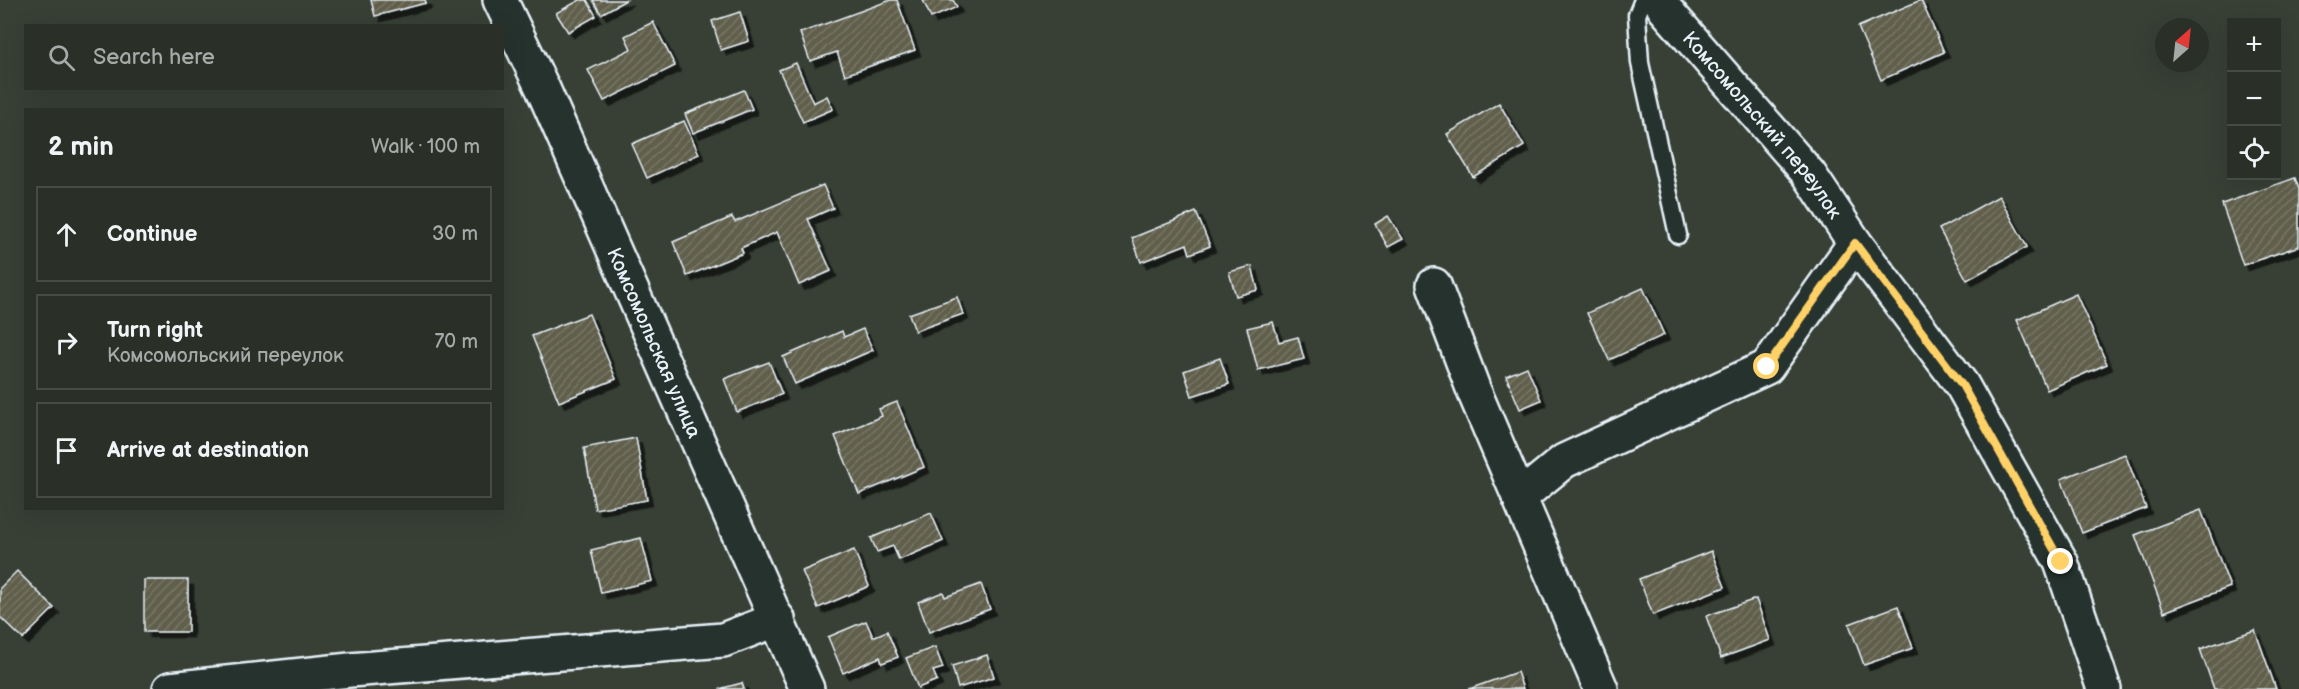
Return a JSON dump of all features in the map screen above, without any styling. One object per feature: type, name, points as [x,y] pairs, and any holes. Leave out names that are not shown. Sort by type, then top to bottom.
[{"type":"street","name":"Комсомольская улица","points":[[500,0],[543,89],[807,689]]},
{"type":"street","name":"Комсомольский переулок","points":[[1660,0],[1665,9],[1809,174],[1855,243],[1962,385],[2056,551],[2104,689]]},
{"type":"street","points":[[1520,497],[1564,461],[1767,367],[1855,243]]},
{"type":"street","points":[[1434,285],[1474,391],[1601,689]]},
{"type":"street","points":[[170,689],[350,670],[723,640],[778,619]]},
{"type":"lane","points":[[1643,0],[1637,15],[1640,63],[1678,235]]},
{"type":"building","points":[[371,0],[425,0],[426,3],[375,16]]},
{"type":"building","points":[[580,0],[587,0],[596,16],[568,32],[556,13]]},
{"type":"building","points":[[593,0],[626,0],[601,14]]},
{"type":"building","points":[[891,0],[897,0],[915,50],[845,75],[837,52],[810,61],[800,33]]},
{"type":"building","points":[[923,0],[953,0],[957,7],[931,18]]},
{"type":"building","points":[[1921,0],[1944,52],[1881,80],[1858,27]]},
{"type":"building","points":[[740,12],[749,41],[721,50],[712,21]]},
{"type":"building","points":[[653,22],[675,66],[604,101],[588,70],[631,49],[625,36]]},
{"type":"building","points":[[796,63],[813,103],[827,96],[833,109],[803,122],[779,70]]},
{"type":"building","points":[[744,90],[752,109],[693,133],[685,114]]},
{"type":"building","points":[[1499,103],[1524,146],[1473,177],[1447,134]]},
{"type":"building","points":[[684,121],[699,154],[647,178],[632,144]]},
{"type":"building","points":[[2295,178],[2299,189],[2299,246],[2243,265],[2222,204]]},
{"type":"building","points":[[823,185],[833,208],[808,219],[831,271],[799,285],[777,232],[741,248],[743,253],[687,276],[673,242],[732,217],[735,222]]},
{"type":"building","points":[[1999,196],[2027,247],[1967,280],[1939,229]]},
{"type":"building","points":[[1196,212],[1210,246],[1190,254],[1187,244],[1141,262],[1132,238]]},
{"type":"building","points":[[1388,216],[1403,239],[1388,247],[1375,224]]},
{"type":"building","points":[[1252,266],[1258,290],[1236,296],[1229,272]]},
{"type":"building","points":[[1643,288],[1664,335],[1609,360],[1587,313]]},
{"type":"building","points":[[2076,294],[2107,364],[2047,390],[2017,320]]},
{"type":"building","points":[[957,297],[963,314],[915,331],[909,314]]},
{"type":"building","points":[[589,314],[616,379],[559,402],[532,336]]},
{"type":"building","points":[[1273,322],[1279,342],[1298,337],[1304,359],[1258,370],[1247,328]]},
{"type":"building","points":[[863,329],[873,350],[795,384],[783,357],[842,331],[844,337]]},
{"type":"building","points":[[1220,358],[1229,384],[1192,396],[1184,371]]},
{"type":"building","points":[[769,362],[782,394],[737,412],[724,379]]},
{"type":"building","points":[[1527,367],[1541,400],[1520,409],[1506,376]]},
{"type":"building","points":[[897,402],[924,467],[859,494],[835,436],[882,416],[879,409]]},
{"type":"building","points":[[636,438],[647,500],[595,509],[584,448]]},
{"type":"building","points":[[2125,454],[2146,508],[2082,533],[2061,479]]},
{"type":"building","points":[[2201,510],[2230,587],[2164,612],[2135,535]]},
{"type":"building","points":[[931,513],[943,541],[899,560],[893,546],[877,552],[871,538]]},
{"type":"building","points":[[641,538],[652,581],[601,593],[591,550]]},
{"type":"building","points":[[854,550],[869,586],[818,608],[802,571]]},
{"type":"building","points":[[1711,551],[1725,587],[1653,615],[1639,579]]},
{"type":"building","points":[[17,571],[54,608],[23,639],[0,617],[0,588]]},
{"type":"building","points":[[144,580],[188,580],[188,632],[144,632]]},
{"type":"building","points":[[981,584],[990,609],[929,632],[918,602],[943,592],[945,597]]},
{"type":"building","points":[[1756,599],[1770,640],[1721,658],[1706,616]]},
{"type":"building","points":[[1898,606],[1913,648],[1864,665],[1849,624]]},
{"type":"building","points":[[866,621],[873,637],[887,631],[898,657],[882,663],[880,657],[843,673],[828,637]]},
{"type":"building","points":[[2255,630],[2276,689],[2214,689],[2200,649]]},
{"type":"building","points":[[935,647],[943,668],[933,671],[937,680],[918,688],[906,658]]},
{"type":"building","points":[[987,655],[994,677],[958,688],[952,666]]},
{"type":"building","points":[[1517,672],[1523,689],[1469,689]]},
{"type":"building","points":[[742,683],[744,689],[719,689]]},
{"type":"route","points":[[1767,367],[1855,243],[1962,385],[2061,562]]}]
